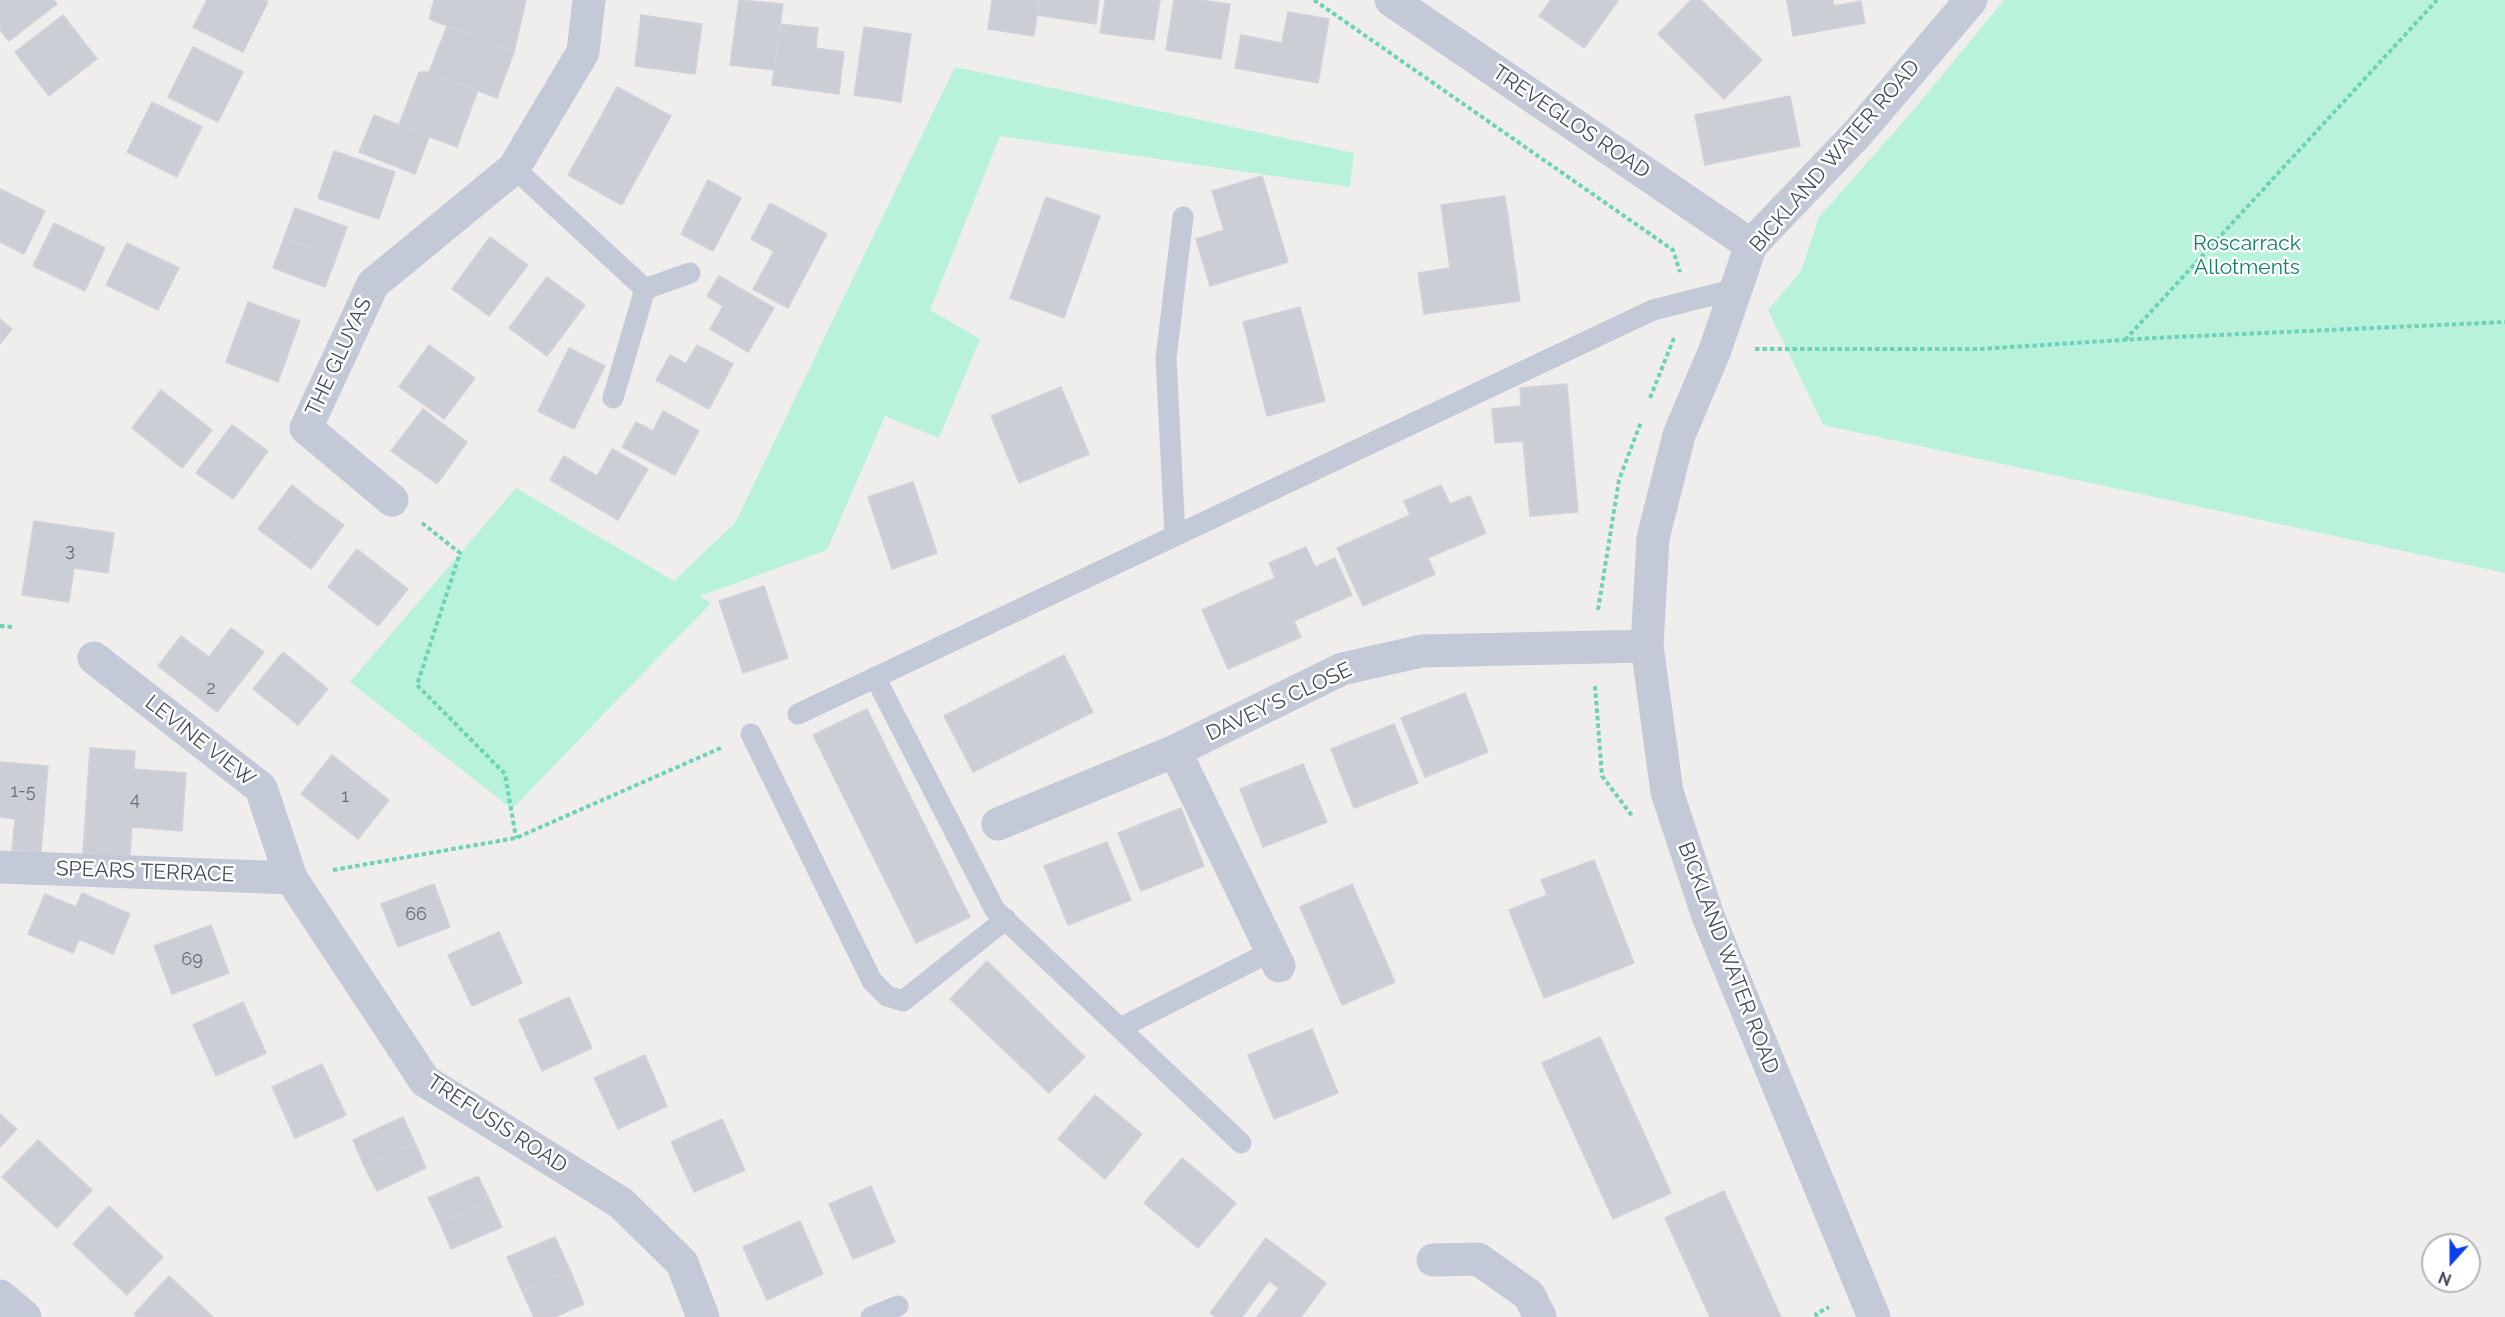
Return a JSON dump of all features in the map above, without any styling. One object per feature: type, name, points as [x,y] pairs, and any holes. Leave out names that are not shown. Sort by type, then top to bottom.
[{"type":"street","name":"THE GLUYAS","points":[[392,500],[306,428],[373,284],[514,168],[583,52],[589,0]]},
{"type":"street","name":"TREVEGLOS ROAD","points":[[1391,0],[1750,245]]},
{"type":"street","name":"BICKLAND WATER ROAD","points":[[1874,1317],[1708,916],[1668,792],[1647,646],[1653,538],[1679,435],[1715,350],[1750,245],[1857,134],[1971,0]]},
{"type":"street","name":"DAVEY'S CLOSE","points":[[998,825],[1175,752],[1342,669],[1422,651],[1647,646]]},
{"type":"street","name":"LEVINE VIEW","points":[[94,658],[261,788],[291,878]]},
{"type":"street","points":[[1175,752],[1275,959]]},
{"type":"street","name":"SPEARS TERRACE","points":[[0,867],[291,878]]},
{"type":"street","name":"TREFUSIS ROAD","points":[[291,878],[425,1081],[621,1203],[682,1263],[703,1317]]},
{"type":"street","points":[[1433,1260],[1478,1259],[1529,1294],[1540,1317]]},
{"type":"street","points":[[0,1296],[25,1317]]},
{"type":"lane","points":[[514,168],[645,289]]},
{"type":"lane","points":[[1175,536],[1166,358],[1183,217]]},
{"type":"lane","points":[[645,289],[690,273]]},
{"type":"lane","points":[[798,714],[1653,310],[1736,288]]},
{"type":"lane","points":[[613,398],[645,289]]},
{"type":"lane","points":[[875,678],[995,910],[1241,1143]]},
{"type":"lane","points":[[751,734],[872,981],[887,996],[903,1001],[1005,919]]},
{"type":"lane","points":[[1120,1028],[1275,959]]},
{"type":"lane","points":[[871,1317],[898,1306]]},
{"type":"path","points":[[1314,0],[1674,250]]},
{"type":"path","points":[[2124,340],[2437,0]]},
{"type":"path","points":[[1715,350],[1980,349],[2505,322]]},
{"type":"path","points":[[392,500],[460,553],[417,686],[505,774],[516,837]]},
{"type":"path","points":[[0,626],[13,627]]},
{"type":"path","points":[[291,878],[516,837],[751,734]]},
{"type":"green space","name":"Roscarrack Allotments","points":[[2004,0],[2505,0],[2505,573],[1823,425],[1768,310],[1801,271],[1819,217],[1911,113]]},
{"type":"green space","points":[[955,67],[1354,153],[1350,187],[1000,136],[930,310],[980,339],[939,438],[885,416],[827,550],[700,596],[711,603],[512,809],[350,682],[516,488],[674,581],[735,523]]},
{"type":"building","points":[[0,0],[54,0],[57,4],[9,41],[0,30]]},
{"type":"building","points":[[207,0],[264,0],[268,2],[243,52],[193,27]]},
{"type":"building","points":[[434,0],[526,0],[514,52],[429,19]]},
{"type":"building","points":[[739,0],[783,4],[774,70],[730,65]]},
{"type":"building","points":[[992,0],[1039,0],[1034,36],[988,29]]},
{"type":"building","points":[[1039,0],[1099,0],[1096,24],[1037,15]]},
{"type":"building","points":[[1105,0],[1160,0],[1154,40],[1100,33]]},
{"type":"building","points":[[1174,0],[1201,0],[1230,4],[1221,59],[1166,50]]},
{"type":"building","points":[[1551,0],[1618,1],[1584,48],[1539,16]]},
{"type":"building","points":[[1691,0],[1701,0],[1762,60],[1724,99],[1658,34]]},
{"type":"building","points":[[1787,0],[1833,0],[1834,6],[1861,1],[1865,23],[1793,36]]},
{"type":"building","points":[[1288,12],[1329,19],[1318,83],[1235,68],[1241,35],[1282,43]]},
{"type":"building","points":[[63,15],[97,59],[49,96],[15,52]]},
{"type":"building","points":[[641,15],[702,24],[695,74],[635,66]]},
{"type":"building","points":[[780,24],[818,28],[816,48],[844,52],[839,94],[772,85]]},
{"type":"building","points":[[447,26],[514,52],[497,98],[429,72]]},
{"type":"building","points":[[864,27],[911,34],[901,102],[854,95]]},
{"type":"building","points":[[193,47],[243,72],[218,122],[168,97]]},
{"type":"building","points":[[419,72],[429,72],[478,90],[457,147],[399,125]]},
{"type":"building","points":[[617,87],[671,116],[646,161],[593,131]]},
{"type":"building","points":[[1790,96],[1800,146],[1705,165],[1695,115]]},
{"type":"building","points":[[152,102],[202,127],[177,177],[127,152]]},
{"type":"building","points":[[374,115],[429,137],[415,174],[359,152]]},
{"type":"building","points":[[593,131],[646,161],[622,205],[568,175]]},
{"type":"building","points":[[334,151],[395,172],[379,219],[318,198]]},
{"type":"building","points":[[1262,176],[1288,262],[1210,286],[1196,239],[1224,230],[1212,191]]},
{"type":"building","points":[[708,180],[741,198],[713,251],[681,234]]},
{"type":"building","points":[[0,189],[45,211],[24,254],[0,242]]},
{"type":"building","points":[[1505,196],[1520,301],[1424,314],[1418,273],[1450,268],[1441,205]]},
{"type":"building","points":[[1046,197],[1100,216],[1064,318],[1010,298]]},
{"type":"building","points":[[770,203],[827,234],[788,308],[753,289],[774,251],[751,239]]},
{"type":"building","points":[[295,208],[347,227],[336,258],[284,238]]},
{"type":"building","points":[[54,223],[105,248],[85,291],[33,266]]},
{"type":"building","points":[[490,237],[528,265],[489,316],[452,289]]},
{"type":"building","points":[[284,238],[336,258],[325,287],[273,268]]},
{"type":"building","points":[[127,243],[179,268],[158,310],[106,285]]},
{"type":"building","points":[[719,276],[774,308],[748,352],[710,329],[723,306],[707,296]]},
{"type":"building","points":[[547,277],[585,305],[547,356],[509,328]]},
{"type":"building","points":[[248,302],[300,321],[278,382],[226,362]]},
{"type":"building","points":[[1300,307],[1325,401],[1267,416],[1243,322]]},
{"type":"building","points":[[0,319],[12,329],[0,344]]},
{"type":"building","points":[[429,345],[475,378],[444,419],[399,387]]},
{"type":"building","points":[[697,345],[733,364],[709,409],[656,380],[670,355],[686,364]]},
{"type":"building","points":[[569,348],[605,366],[574,429],[538,411]]},
{"type":"building","points":[[1567,384],[1578,512],[1530,516],[1523,441],[1495,443],[1492,409],[1521,406],[1520,388]]},
{"type":"building","points":[[1061,387],[1089,454],[1019,483],[991,416]]},
{"type":"building","points":[[161,390],[212,430],[182,468],[132,428]]},
{"type":"building","points":[[423,409],[467,442],[437,484],[391,451]]},
{"type":"building","points":[[663,411],[699,431],[675,475],[622,447],[636,422],[653,431]]},
{"type":"building","points":[[232,425],[268,451],[233,499],[196,473]]},
{"type":"building","points":[[612,449],[648,469],[618,520],[550,480],[564,456],[597,476]]},
{"type":"building","points":[[913,482],[937,553],[892,569],[868,497]]},
{"type":"building","points":[[292,485],[318,506],[285,549],[258,529]]},
{"type":"building","points":[[1441,485],[1450,504],[1470,496],[1486,533],[1428,558],[1435,574],[1363,606],[1337,548],[1410,515],[1404,501]]},
{"type":"building","points":[[318,506],[344,525],[311,569],[285,549]]},
{"type":"building","points":[[34,521],[114,533],[108,573],[74,568],[69,602],[22,595]]},
{"type":"building","points":[[1306,547],[1315,567],[1335,558],[1352,595],[1294,621],[1301,637],[1228,669],[1202,610],[1275,578],[1269,563]]},
{"type":"building","points":[[357,549],[408,589],[378,626],[328,587]]},
{"type":"building","points":[[764,586],[788,658],[743,673],[719,601]]},
{"type":"building","points":[[231,628],[264,652],[217,712],[158,666],[181,636],[209,657]]},
{"type":"building","points":[[283,652],[328,689],[298,725],[253,689]]},
{"type":"building","points":[[1064,655],[1093,712],[973,772],[944,716]]},
{"type":"building","points":[[1465,693],[1488,752],[1425,777],[1401,718]]},
{"type":"building","points":[[867,709],[970,917],[916,943],[813,735]]},
{"type":"building","points":[[1394,724],[1418,783],[1354,808],[1331,749]]},
{"type":"building","points":[[90,748],[135,751],[134,769],[186,773],[182,831],[132,827],[130,856],[83,853]]},
{"type":"building","points":[[332,755],[389,800],[358,839],[301,794]]},
{"type":"building","points":[[0,762],[48,766],[41,852],[12,850],[15,819],[0,817]]},
{"type":"building","points":[[1303,764],[1327,822],[1263,847],[1240,789]]},
{"type":"building","points":[[1181,808],[1204,866],[1141,891],[1118,833]]},
{"type":"building","points":[[1107,842],[1131,900],[1068,925],[1044,866]]},
{"type":"building","points":[[1594,860],[1634,963],[1544,998],[1509,910],[1547,895],[1541,880]]},
{"type":"building","points":[[434,884],[450,927],[398,947],[381,904]]},
{"type":"building","points":[[1352,884],[1395,982],[1342,1005],[1300,907]]},
{"type":"building","points":[[82,893],[130,914],[113,954],[79,939],[73,953],[28,934],[45,894],[76,907]]},
{"type":"building","points":[[211,925],[229,973],[172,994],[154,946]]},
{"type":"building","points":[[499,932],[522,983],[472,1006],[448,955]]},
{"type":"building","points":[[987,961],[1085,1057],[1049,1093],[950,999]]},
{"type":"building","points":[[569,997],[592,1048],[542,1071],[519,1020]]},
{"type":"building","points":[[243,1002],[266,1053],[216,1076],[193,1025]]},
{"type":"building","points":[[1312,1029],[1338,1093],[1274,1119],[1248,1055]]},
{"type":"building","points":[[1600,1037],[1671,1193],[1613,1219],[1542,1063]]},
{"type":"building","points":[[645,1055],[667,1106],[618,1129],[594,1078]]},
{"type":"building","points":[[322,1064],[346,1115],[295,1138],[272,1087]]},
{"type":"building","points":[[1095,1095],[1142,1134],[1105,1179],[1058,1139]]},
{"type":"building","points":[[0,1114],[17,1129],[0,1147]]},
{"type":"building","points":[[403,1117],[415,1143],[364,1166],[353,1140]]},
{"type":"building","points":[[722,1119],[745,1170],[694,1192],[671,1142]]},
{"type":"building","points":[[38,1140],[92,1190],[57,1228],[2,1177]]},
{"type":"building","points":[[415,1143],[426,1168],[377,1191],[364,1166]]},
{"type":"building","points":[[1182,1158],[1236,1203],[1198,1248],[1144,1203]]},
{"type":"building","points":[[478,1176],[490,1201],[440,1223],[428,1198]]},
{"type":"building","points":[[871,1186],[895,1242],[853,1259],[829,1204]]},
{"type":"building","points":[[1724,1191],[1781,1317],[1710,1317],[1665,1218]]},
{"type":"building","points":[[490,1201],[502,1227],[451,1249],[440,1223]]},
{"type":"building","points":[[109,1206],[163,1257],[127,1295],[73,1244]]},
{"type":"building","points":[[800,1221],[823,1274],[767,1300],[743,1247]]},
{"type":"building","points":[[555,1237],[570,1270],[522,1291],[507,1257]]},
{"type":"building","points":[[1266,1238],[1326,1283],[1301,1317],[1257,1317],[1279,1288],[1269,1281],[1242,1317],[1215,1317],[1210,1313]]},
{"type":"building","points":[[570,1270],[584,1304],[555,1317],[534,1317],[522,1291]]},
{"type":"building","points":[[169,1276],[196,1301],[181,1317],[137,1317],[134,1314]]},
{"type":"building","points":[[196,1301],[213,1317],[181,1317]]}]
